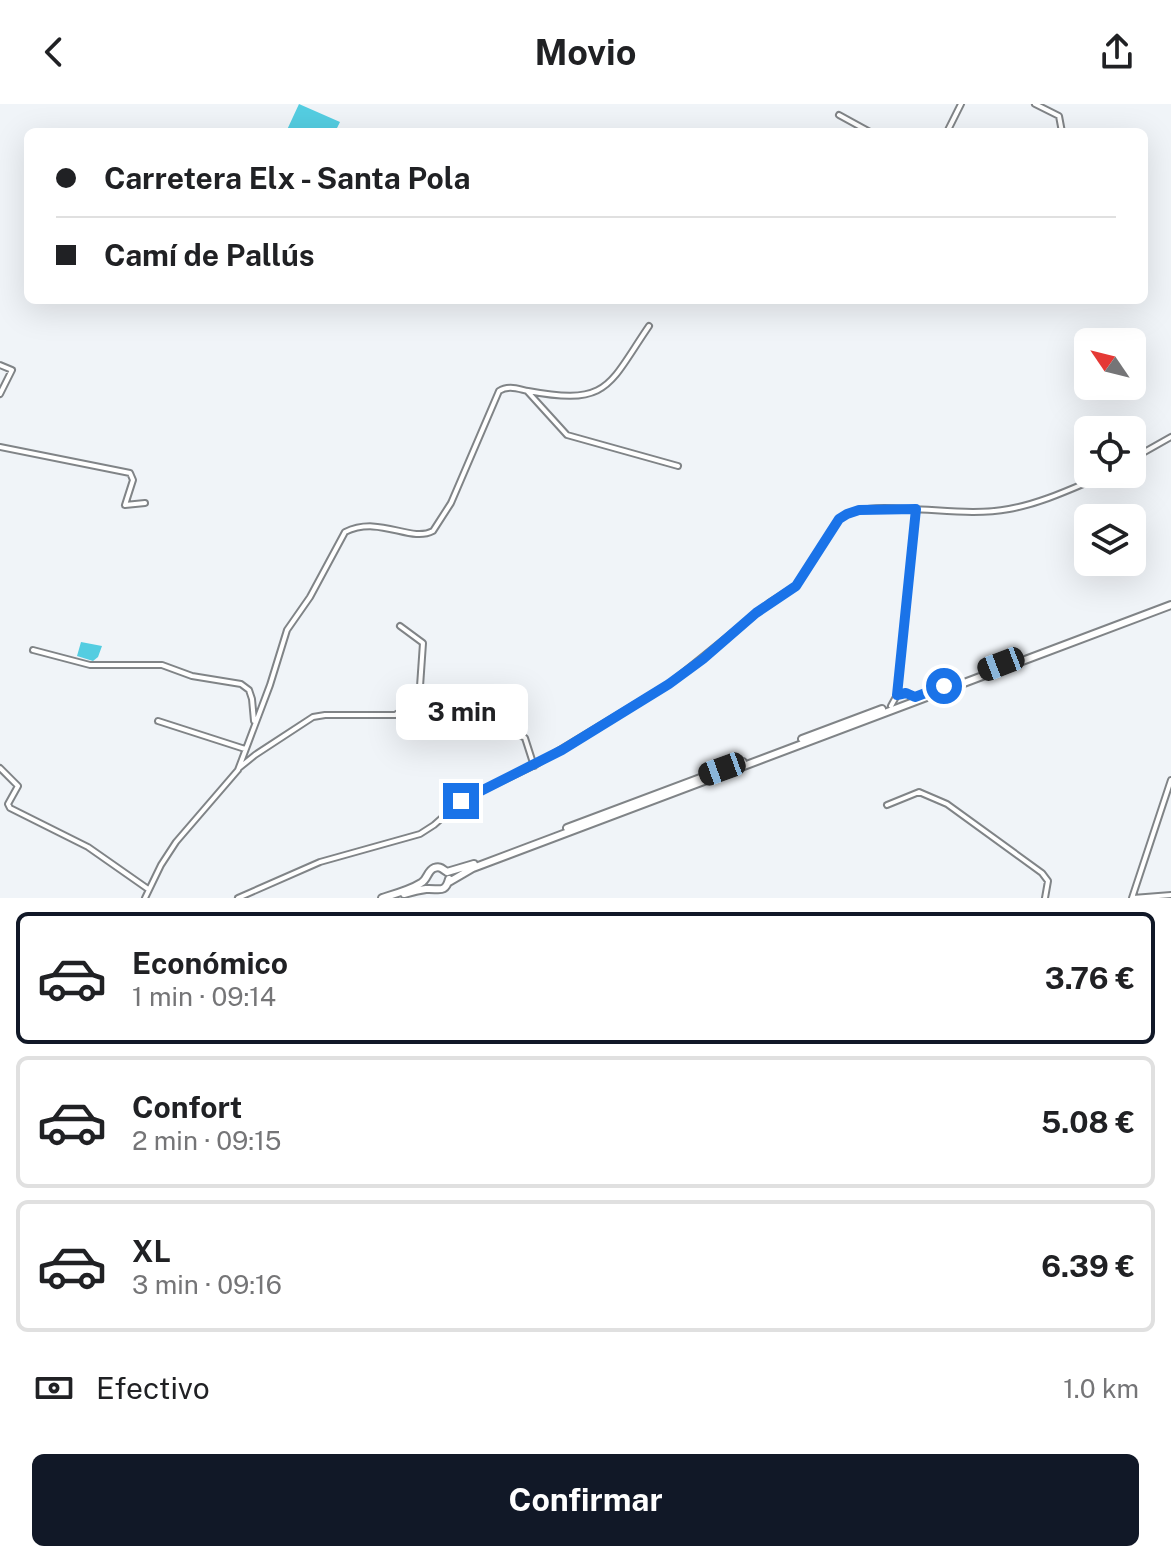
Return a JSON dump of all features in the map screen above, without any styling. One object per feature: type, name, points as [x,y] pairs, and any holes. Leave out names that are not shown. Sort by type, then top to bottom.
[{"type":"main road","points":[[382,898],[417,886],[427,879],[434,868],[454,872],[1171,603]]},
{"type":"main road","points":[[395,898],[442,887],[473,868],[1171,603]]},
{"type":"main road","points":[[442,887],[447,872]]},
{"type":"main road","points":[[427,879],[442,887]]},
{"type":"street","points":[[949,128],[961,104]]},
{"type":"street","points":[[1035,104],[1059,116],[1061,128]]},
{"type":"street","points":[[839,115],[863,128]]},
{"type":"street","points":[[238,770],[287,630],[310,597],[345,532],[369,525],[419,534],[433,531],[451,503],[499,391],[509,388],[571,397],[588,395],[601,389],[622,370],[649,326]]},
{"type":"street","points":[[0,365],[12,370],[0,394]]},
{"type":"street","points":[[526,391],[567,435],[678,466]]},
{"type":"street","points":[[1146,451],[1171,437]]},
{"type":"street","points":[[0,447],[130,473],[133,480],[125,505],[145,503]]},
{"type":"street","points":[[238,898],[320,862],[420,834],[461,801],[534,766],[669,684],[763,608],[796,586],[839,519],[847,514],[859,510],[1006,510],[1074,487]]},
{"type":"street","points":[[891,706],[897,695],[916,509]]},
{"type":"street","points":[[145,898],[176,842],[238,770],[255,755],[313,717],[384,717],[395,715],[419,701],[423,643],[400,626]]},
{"type":"street","points":[[33,650],[90,665],[162,665],[192,676],[241,684],[249,690],[252,699],[254,724]]},
{"type":"street","points":[[897,695],[906,693],[915,697]]},
{"type":"street","points":[[447,717],[488,733],[518,734],[525,738],[534,766]]},
{"type":"street","points":[[158,721],[245,749]]},
{"type":"street","points":[[0,768],[18,786],[8,804],[10,808],[88,847],[148,889]]},
{"type":"street","points":[[1171,780],[1133,898],[1171,895]]},
{"type":"street","points":[[887,805],[919,792],[947,804],[1042,873],[1048,881],[1045,898]]},
{"type":"water","points":[[299,104],[340,122],[337,128],[288,128]]},
{"type":"water","points":[[81,642],[102,646],[98,657],[93,661],[77,656]]},
{"type":"route","points":[[461,801],[562,750],[669,684],[769,603],[796,586],[839,519],[859,510],[916,509],[897,695],[906,693],[915,697],[944,686]]}]
